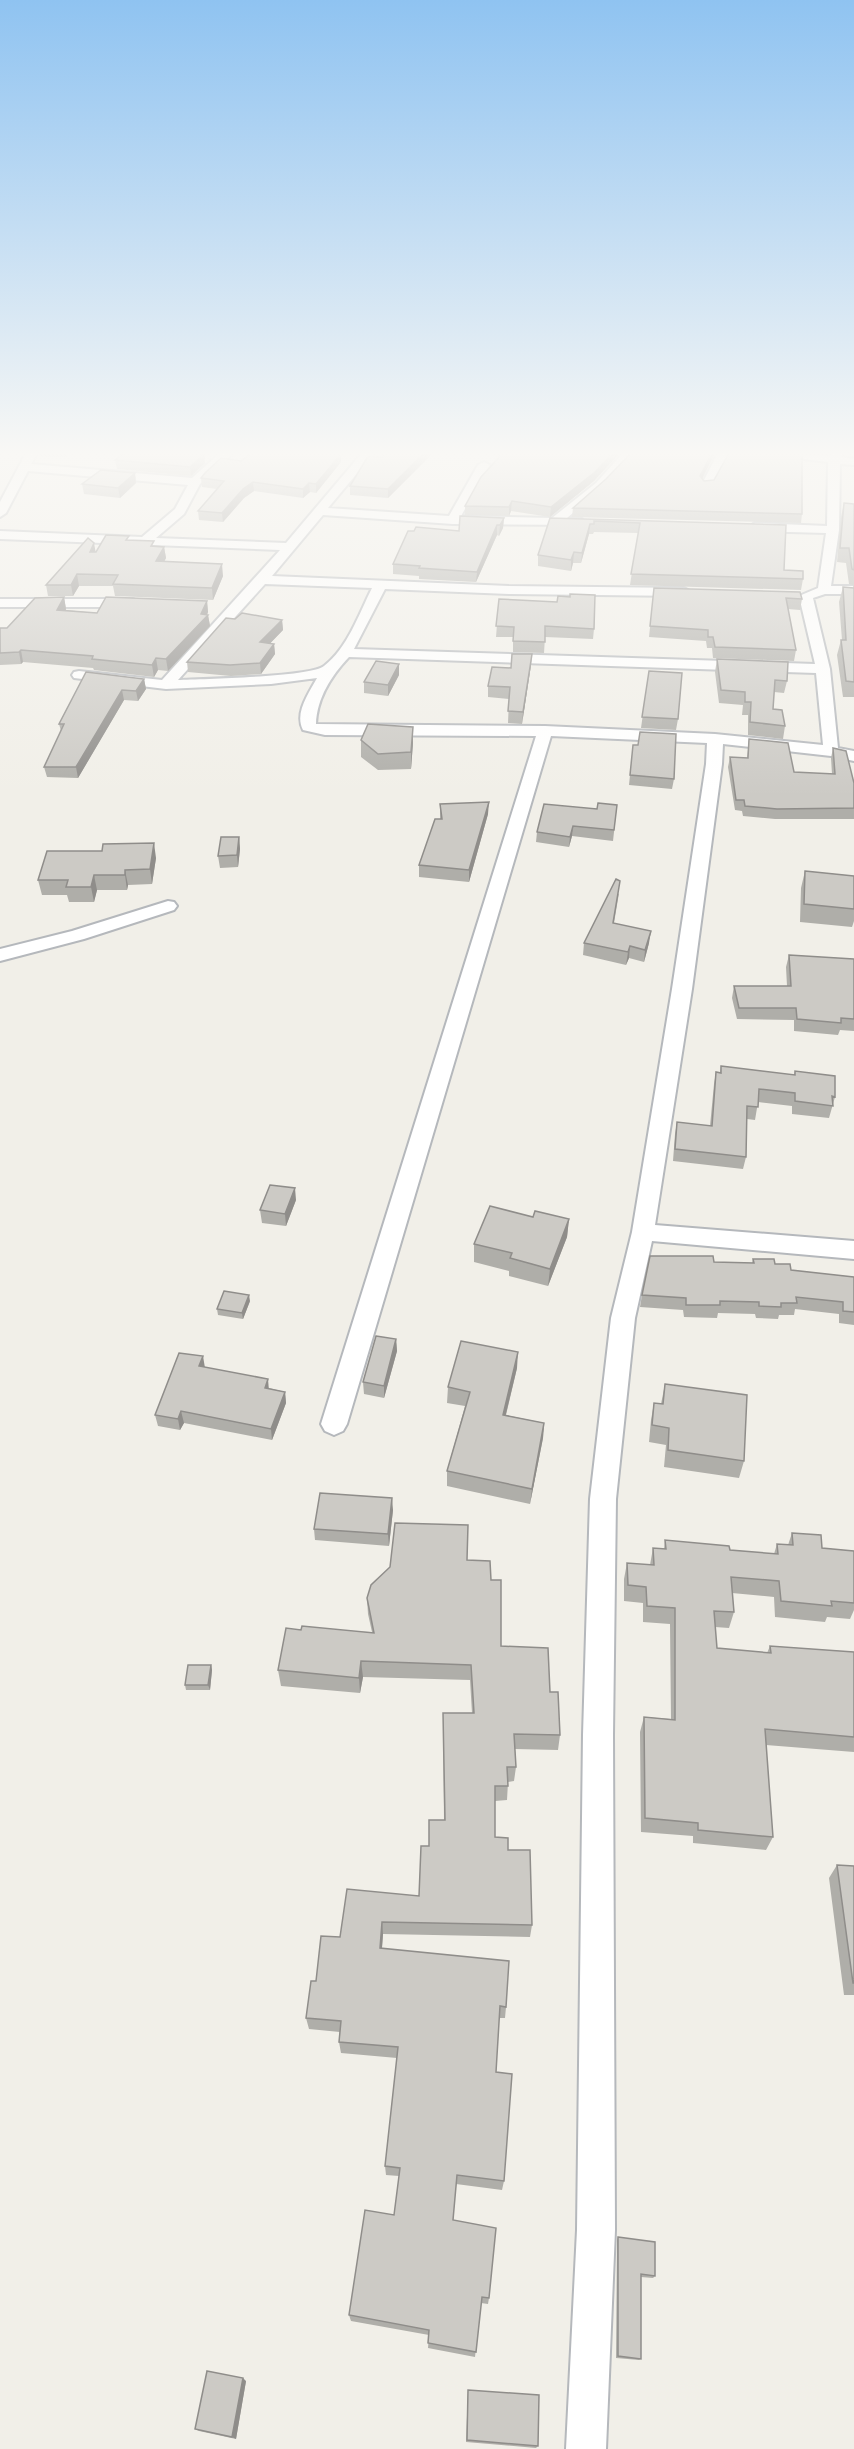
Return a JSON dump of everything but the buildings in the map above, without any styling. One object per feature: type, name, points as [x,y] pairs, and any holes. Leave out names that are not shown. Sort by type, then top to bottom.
[{"type":"street","points":[[166,685],[271,567]]},
{"type":"street","points":[[824,590],[827,567]]},
{"type":"street","points":[[261,580],[702,593]]},
{"type":"street","points":[[380,585],[345,653],[327,672],[309,708],[308,727],[325,730],[545,731],[715,739],[831,751],[854,756]]},
{"type":"street","points":[[831,751],[824,669],[800,596],[824,590],[854,590]]},
{"type":"street","points":[[0,603],[150,603]]},
{"type":"street","points":[[216,606],[236,607]]},
{"type":"street","points":[[345,653],[824,669]]},
{"type":"street","points":[[79,675],[166,685],[271,680],[327,672]]},
{"type":"street","points":[[334,1424],[545,731]]},
{"type":"street","points":[[586,2449],[596,2230],[598,1735],[603,1499],[623,1318],[643,1232],[682,989],[714,764],[715,739]]},
{"type":"street","points":[[0,955],[78,935],[168,906]]},
{"type":"street","points":[[643,1232],[854,1250]]}]
